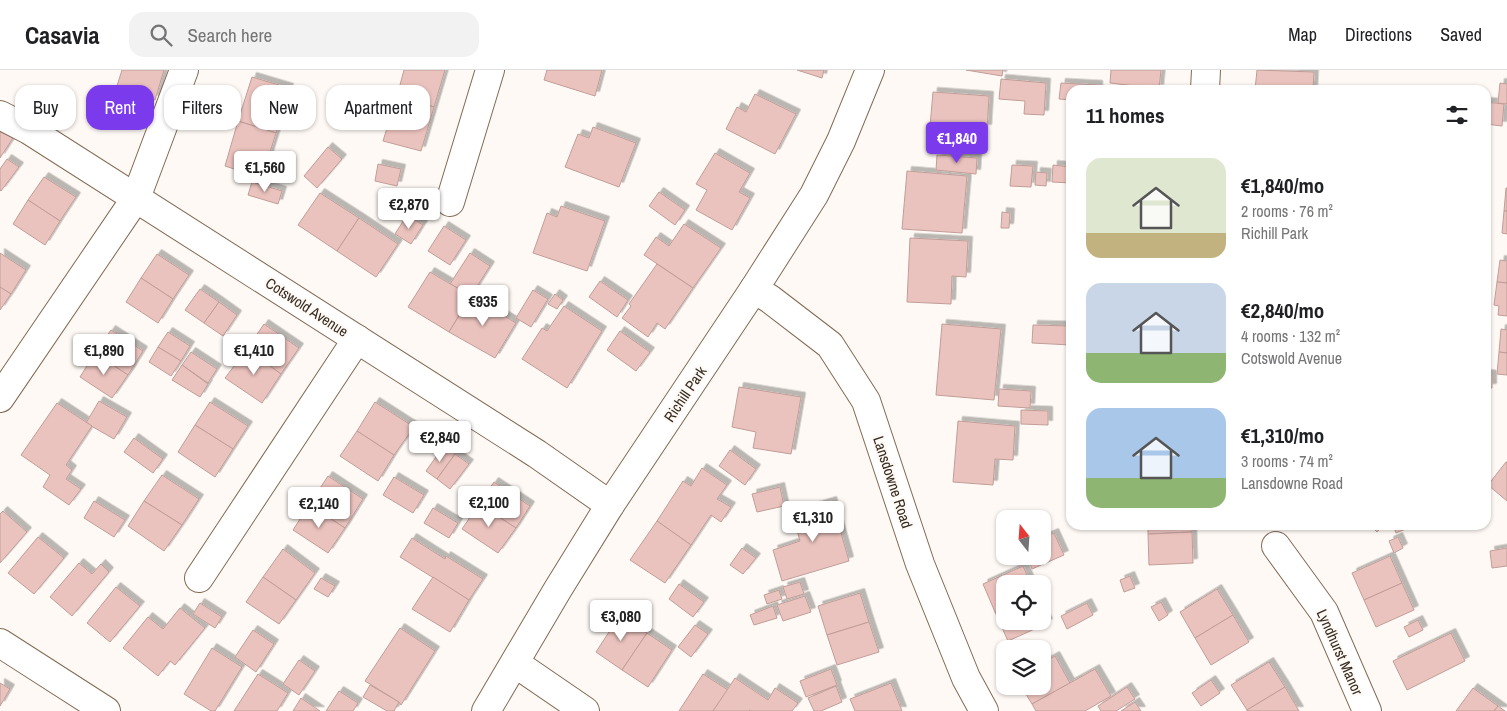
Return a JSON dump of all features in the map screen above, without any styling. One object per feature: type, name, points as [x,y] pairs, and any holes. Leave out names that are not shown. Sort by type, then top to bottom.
[{"type":"street","points":[[0,398],[136,198],[184,70]]},
{"type":"street","points":[[450,202],[490,70]]},
{"type":"street","name":"Richill Park","points":[[486,711],[610,505],[754,289],[814,195],[841,141],[870,70]]},
{"type":"street","points":[[1205,85],[1206,70]]},
{"type":"street","name":"Cotswold Avenue","points":[[0,115],[30,130],[357,339],[536,454],[610,505]]},
{"type":"street","name":"Lansdowne Road","points":[[754,289],[830,345],[866,401],[920,564],[966,678],[984,711]]},
{"type":"street","points":[[199,578],[357,339]]},
{"type":"street","name":"Lyndhurst Manor","points":[[1276,546],[1324,612],[1367,711]]},
{"type":"street","points":[[0,643],[106,711]]},
{"type":"street","points":[[515,663],[585,711]]},
{"type":"building","points":[[122,70],[164,70],[155,100],[154,85],[117,85]]},
{"type":"building","points":[[404,70],[445,70],[434,107],[430,106],[430,85],[400,85]]},
{"type":"building","points":[[547,70],[602,70],[595,96],[544,80]]},
{"type":"building","points":[[797,70],[824,70],[822,78]]},
{"type":"building","points":[[966,70],[1003,70],[1002,76]]},
{"type":"building","points":[[1111,70],[1161,70],[1159,85],[1110,83]]},
{"type":"building","points":[[1257,70],[1314,72],[1313,85],[1256,85]]},
{"type":"building","points":[[252,77],[279,85],[251,85],[251,125],[241,122],[241,112]]},
{"type":"building","points":[[1001,79],[1046,83],[1044,115],[1024,114],[1025,101],[999,99]]},
{"type":"building","points":[[1061,83],[1098,85],[1066,85],[1066,100],[1059,99]]},
{"type":"building","points":[[1500,83],[1507,84],[1507,104],[1498,103]]},
{"type":"building","points":[[933,92],[989,96],[987,129],[971,128],[969,152],[928,149]]},
{"type":"building","points":[[755,94],[796,114],[775,154],[726,129],[737,107],[746,112]]},
{"type":"building","points":[[1491,103],[1504,104],[1502,126],[1491,125]]},
{"type":"building","points":[[430,106],[434,107],[430,121]]},
{"type":"building","points":[[241,122],[251,125],[251,130],[266,130],[276,133],[262,178],[225,166],[235,130],[241,130]]},
{"type":"building","points":[[593,127],[636,143],[619,187],[565,167],[578,134],[589,138]]},
{"type":"building","points":[[0,130],[13,138],[0,158]]},
{"type":"building","points":[[386,130],[427,130],[421,151],[383,141]]},
{"type":"building","points":[[328,147],[342,159],[317,188],[304,176]]},
{"type":"building","points":[[715,153],[750,173],[739,192],[750,198],[732,230],[696,210],[707,190],[696,184]]},
{"type":"building","points":[[937,155],[977,158],[976,174],[936,170]]},
{"type":"building","points":[[7,159],[19,167],[1,191],[0,169]]},
{"type":"building","points":[[378,164],[401,169],[397,186],[375,181]]},
{"type":"building","points":[[1012,165],[1033,166],[1031,187],[1010,186]]},
{"type":"building","points":[[1053,165],[1066,166],[1066,183],[1052,182]]},
{"type":"building","points":[[907,171],[967,176],[962,233],[902,229]]},
{"type":"building","points":[[1036,172],[1047,173],[1046,186],[1035,185]]},
{"type":"building","points":[[44,177],[76,197],[60,221],[28,200]]},
{"type":"building","points":[[252,182],[282,191],[278,204],[248,195]]},
{"type":"building","points":[[1506,188],[1507,211],[1504,211]]},
{"type":"building","points":[[659,192],[685,210],[675,225],[649,206]]},
{"type":"building","points":[[320,193],[359,218],[337,251],[298,225]]},
{"type":"building","points":[[28,200],[60,221],[45,245],[13,224]]},
{"type":"building","points":[[561,206],[605,221],[587,271],[533,253],[547,213],[557,217]]},
{"type":"building","points":[[1504,211],[1507,211],[1507,234],[1502,233]]},
{"type":"building","points":[[1002,212],[1010,213],[1009,228],[1001,228]]},
{"type":"building","points":[[407,215],[423,225],[411,244],[395,234]]},
{"type":"building","points":[[359,218],[398,244],[376,277],[337,251]]},
{"type":"building","points":[[684,224],[721,248],[693,288],[644,255],[656,237],[669,246]]},
{"type":"building","points":[[444,226],[466,240],[450,265],[428,251]]},
{"type":"building","points":[[910,238],[968,241],[966,277],[952,276],[951,304],[907,302]]},
{"type":"building","points":[[0,253],[26,270],[11,294],[0,287]]},
{"type":"building","points":[[470,253],[490,266],[471,296],[450,284]]},
{"type":"building","points":[[157,254],[189,275],[173,299],[141,278]]},
{"type":"building","points":[[1500,260],[1507,261],[1507,283],[1497,282]]},
{"type":"building","points":[[657,264],[693,288],[665,329],[657,323],[648,337],[622,318],[631,306],[629,304]]},
{"type":"building","points":[[430,272],[471,296],[449,332],[408,307]]},
{"type":"building","points":[[141,278],[173,299],[158,323],[126,302]]},
{"type":"building","points":[[600,281],[628,300],[617,317],[589,297]]},
{"type":"building","points":[[1497,282],[1507,283],[1507,316],[1498,315],[1499,306],[1494,305]]},
{"type":"building","points":[[0,287],[11,294],[0,310]]},
{"type":"building","points":[[200,289],[219,302],[204,323],[185,310]]},
{"type":"building","points":[[533,290],[548,299],[531,327],[516,318]]},
{"type":"building","points":[[555,294],[563,300],[557,309],[548,304]]},
{"type":"building","points":[[471,296],[516,323],[495,358],[449,332]]},
{"type":"building","points":[[219,302],[237,315],[223,336],[204,323]]},
{"type":"building","points":[[564,306],[602,331],[567,388],[522,359],[542,328],[547,331]]},
{"type":"building","points":[[264,324],[299,348],[281,374],[247,349]]},
{"type":"building","points":[[942,324],[1001,329],[994,400],[936,395]]},
{"type":"building","points":[[1033,325],[1066,326],[1066,345],[1032,343]]},
{"type":"building","points":[[1501,329],[1507,330],[1507,353],[1499,352]]},
{"type":"building","points":[[111,330],[143,351],[128,375],[95,353]]},
{"type":"building","points":[[620,331],[650,352],[636,371],[607,350]]},
{"type":"building","points":[[168,332],[190,346],[181,361],[158,347]]},
{"type":"building","points":[[158,347],[181,361],[171,376],[149,362]]},
{"type":"building","points":[[247,349],[281,374],[262,403],[225,378]]},
{"type":"building","points":[[191,352],[217,369],[208,383],[182,365]]},
{"type":"building","points":[[1499,352],[1507,353],[1507,375],[1497,374]]},
{"type":"building","points":[[95,353],[128,375],[112,398],[80,377]]},
{"type":"building","points":[[182,365],[208,384],[200,397],[172,380]]},
{"type":"building","points":[[739,387],[801,397],[791,454],[753,448],[756,432],[732,427]]},
{"type":"building","points":[[999,389],[1031,391],[1030,408],[998,406]]},
{"type":"building","points":[[99,401],[127,417],[114,439],[86,423]]},
{"type":"building","points":[[210,402],[248,426],[233,449],[195,425]]},
{"type":"building","points":[[375,402],[414,427],[394,455],[357,431]]},
{"type":"building","points":[[57,403],[92,426],[66,465],[72,470],[66,479],[81,489],[69,505],[43,487],[50,475],[21,455]]},
{"type":"building","points":[[1021,410],[1048,411],[1048,425],[1021,424]]},
{"type":"building","points":[[958,421],[1015,426],[1013,460],[995,459],[993,485],[953,482]]},
{"type":"building","points":[[195,425],[233,449],[215,477],[178,452]]},
{"type":"building","points":[[357,431],[394,455],[378,481],[340,456]]},
{"type":"building","points":[[134,438],[163,459],[153,473],[124,452]]},
{"type":"building","points":[[443,447],[455,454],[437,479],[426,471]]},
{"type":"building","points":[[730,450],[756,469],[745,485],[719,466]]},
{"type":"building","points":[[455,454],[469,464],[450,489],[437,479]]},
{"type":"building","points":[[1507,462],[1507,501],[1491,488],[1491,481]]},
{"type":"building","points":[[702,468],[727,485],[717,499],[731,507],[721,522],[711,515],[691,545],[657,521],[683,481],[691,486]]},
{"type":"building","points":[[162,475],[199,499],[182,525],[144,501]]},
{"type":"building","points":[[328,476],[363,499],[345,528],[309,505]]},
{"type":"building","points":[[394,477],[424,495],[413,513],[383,495]]},
{"type":"building","points":[[494,482],[530,506],[516,528],[479,504]]},
{"type":"building","points":[[780,487],[784,506],[757,512],[752,494]]},
{"type":"building","points":[[94,501],[125,520],[114,537],[84,518]]},
{"type":"building","points":[[144,501],[182,525],[164,551],[128,526]]},
{"type":"building","points":[[832,501],[849,561],[782,581],[773,550],[800,541],[792,513]]},
{"type":"building","points":[[479,504],[516,528],[498,553],[462,529]]},
{"type":"building","points":[[309,505],[345,528],[328,553],[293,530]]},
{"type":"building","points":[[433,508],[458,523],[449,538],[424,523]]},
{"type":"building","points":[[3,511],[27,532],[0,563],[0,514]]},
{"type":"building","points":[[657,521],[691,545],[665,583],[630,560]]},
{"type":"building","points":[[1148,530],[1192,530],[1192,532],[1148,534]]},
{"type":"building","points":[[1192,532],[1193,563],[1149,565],[1148,534]]},
{"type":"building","points":[[1054,533],[1064,555],[1051,561],[1051,534]]},
{"type":"building","points":[[38,537],[64,558],[34,594],[8,573]]},
{"type":"building","points":[[1398,537],[1403,548],[1394,553],[1389,541]]},
{"type":"building","points":[[412,538],[445,559],[446,556],[483,579],[469,600],[400,557]]},
{"type":"building","points":[[742,548],[756,558],[743,574],[730,565]]},
{"type":"building","points":[[1507,548],[1507,566],[1492,568],[1490,551]]},
{"type":"building","points":[[283,549],[315,573],[296,600],[263,577]]},
{"type":"building","points":[[1390,556],[1402,583],[1364,600],[1352,573]]},
{"type":"building","points":[[79,563],[92,574],[101,564],[109,572],[72,616],[50,597]]},
{"type":"building","points":[[1030,565],[1041,565],[1032,569]]},
{"type":"building","points":[[1023,566],[1027,575],[1003,575]]},
{"type":"building","points":[[1130,576],[1135,588],[1124,592],[1120,580]]},
{"type":"building","points":[[263,577],[296,600],[279,624],[246,602]]},
{"type":"building","points":[[433,577],[469,600],[450,632],[412,609]]},
{"type":"building","points":[[321,578],[335,586],[328,597],[314,589]]},
{"type":"building","points":[[996,578],[995,612],[983,584]]},
{"type":"building","points":[[800,582],[804,594],[787,599],[783,587]]},
{"type":"building","points":[[1402,583],[1414,610],[1376,627],[1364,600]]},
{"type":"building","points":[[679,584],[704,602],[693,617],[669,599]]},
{"type":"building","points":[[116,587],[140,606],[110,642],[87,623]]},
{"type":"building","points":[[1217,589],[1233,615],[1195,638],[1180,612]]},
{"type":"building","points":[[779,590],[782,599],[767,604],[764,595]]},
{"type":"building","points":[[860,593],[869,622],[827,635],[818,606]]},
{"type":"building","points":[[805,596],[811,612],[783,621],[777,605]]},
{"type":"building","points":[[1161,602],[1168,615],[1159,621],[1151,607]]},
{"type":"building","points":[[200,603],[222,617],[215,628],[193,614]]},
{"type":"building","points":[[1087,603],[1093,615],[1067,629],[1061,616]]},
{"type":"building","points":[[773,606],[777,618],[754,625],[750,615]]},
{"type":"building","points":[[180,608],[205,628],[175,665],[170,661],[158,676],[123,648],[148,617],[163,629]]},
{"type":"building","points":[[620,615],[647,633],[622,670],[596,652]]},
{"type":"building","points":[[1233,615],[1249,642],[1211,665],[1195,638]]},
{"type":"building","points":[[1418,620],[1423,630],[1409,637],[1404,627]]},
{"type":"building","points":[[869,622],[879,652],[837,665],[827,635]]},
{"type":"building","points":[[695,625],[708,634],[691,657],[678,647]]},
{"type":"building","points":[[400,628],[435,651],[401,705],[365,681]]},
{"type":"building","points":[[253,630],[274,644],[256,672],[235,657]]},
{"type":"building","points":[[1003,630],[1032,630],[1010,640],[1008,640]]},
{"type":"building","points":[[647,633],[672,650],[648,687],[622,670]]},
{"type":"building","points":[[1451,633],[1465,661],[1407,690],[1393,661]]},
{"type":"building","points":[[212,648],[242,667],[215,711],[211,711],[184,694]]},
{"type":"building","points":[[1055,656],[1070,683],[1051,694],[1051,658]]},
{"type":"building","points":[[299,660],[315,671],[299,695],[283,684]]},
{"type":"building","points":[[1269,662],[1285,687],[1247,710],[1231,685]]},
{"type":"building","points":[[831,669],[837,685],[806,697],[800,681]]},
{"type":"building","points":[[1095,669],[1111,696],[1085,711],[1036,711],[1032,704]]},
{"type":"building","points":[[258,674],[288,693],[277,711],[234,711]]},
{"type":"building","points":[[703,674],[728,690],[713,711],[679,711]]},
{"type":"building","points":[[735,678],[768,700],[775,688],[798,703],[792,711],[713,711]]},
{"type":"building","points":[[1211,680],[1220,693],[1201,706],[1192,693]]},
{"type":"building","points":[[0,683],[10,689],[0,706]]},
{"type":"building","points":[[891,683],[902,711],[855,711],[850,699]]},
{"type":"building","points":[[370,685],[399,702],[394,711],[387,711],[363,697]]},
{"type":"building","points":[[836,686],[842,702],[821,711],[814,711],[808,698]]},
{"type":"building","points":[[1127,687],[1135,699],[1116,711],[1101,711],[1098,706]]},
{"type":"building","points":[[1285,687],[1299,711],[1247,711],[1247,710]]},
{"type":"building","points":[[1473,688],[1498,706],[1494,711],[1456,711]]},
{"type":"building","points":[[339,691],[358,703],[353,711],[326,711]]},
{"type":"building","points":[[1026,695],[1048,695],[1032,704]]},
{"type":"building","points":[[301,698],[320,711],[293,711]]},
{"type":"building","points":[[1135,702],[1141,711],[1121,711]]},
{"type":"building","points":[[1498,706],[1505,711],[1494,711]]}]
